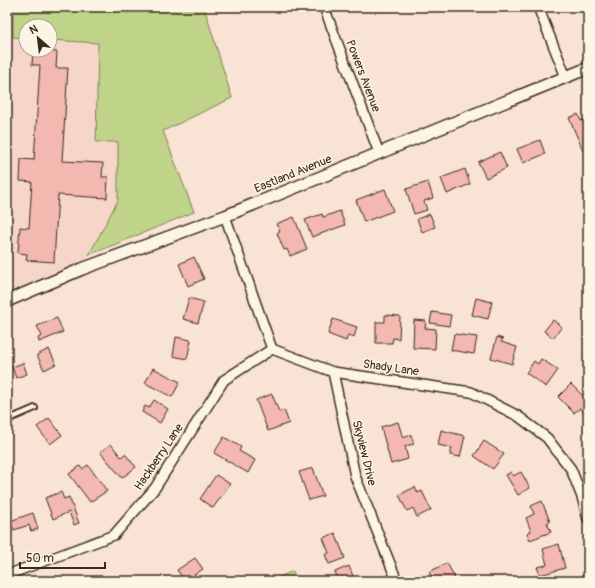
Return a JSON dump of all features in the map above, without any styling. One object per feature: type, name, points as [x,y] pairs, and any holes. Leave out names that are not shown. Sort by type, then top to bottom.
[{"type":"street","name":"Powers Avenue","points":[[324,7],[379,153]]},
{"type":"street","points":[[538,7],[566,77]]},
{"type":"street","name":"Eastland Avenue","points":[[7,301],[82,269],[225,216],[588,68]]},
{"type":"street","points":[[225,216],[272,349]]},
{"type":"street","name":"Shady Lane","points":[[272,349],[334,372],[470,392],[518,416],[548,438],[571,469],[582,497],[588,519]]},
{"type":"street","name":"Hackberry Lane","points":[[7,575],[114,535],[155,488],[224,380],[272,349]]},
{"type":"street","name":"Skyview Drive","points":[[334,372],[355,476],[397,581]]},
{"type":"lane","points":[[7,420],[35,408]]},
{"type":"shaded area","points":[[7,37],[18,38],[18,58],[58,58],[58,40],[98,43],[96,141],[118,142],[118,200],[82,269],[7,301]]},
{"type":"green space","points":[[13,7],[204,7],[232,98],[163,131],[194,212],[89,255],[118,200],[118,142],[96,142],[98,43],[58,40],[58,18],[18,18],[18,37],[13,37]]},
{"type":"green space","points":[[293,571],[297,581],[270,581]]},
{"type":"building","points":[[32,58],[57,58],[56,68],[68,68],[62,161],[103,163],[102,177],[108,177],[107,198],[58,195],[54,262],[26,260],[27,254],[18,253],[20,227],[29,228],[32,182],[20,181],[21,159],[34,160],[40,65],[32,65]]},
{"type":"building","points":[[578,114],[581,121],[587,118],[588,121],[588,154],[585,155],[569,118]]},
{"type":"building","points":[[540,140],[545,154],[523,163],[517,149]]},
{"type":"building","points":[[500,152],[507,168],[486,178],[478,162]]},
{"type":"building","points":[[465,169],[470,184],[447,194],[441,178]]},
{"type":"building","points":[[428,182],[433,198],[424,201],[427,210],[414,214],[406,189]]},
{"type":"building","points":[[385,189],[393,211],[364,222],[356,200]]},
{"type":"building","points":[[340,211],[345,225],[312,237],[305,220],[322,214],[323,217]]},
{"type":"building","points":[[430,214],[435,227],[422,232],[417,219]]},
{"type":"building","points":[[294,217],[307,249],[290,256],[287,249],[284,250],[277,233],[280,231],[276,224]]},
{"type":"building","points":[[194,257],[204,279],[188,286],[179,264]]},
{"type":"building","points":[[189,298],[204,302],[198,323],[183,319]]},
{"type":"building","points":[[476,298],[492,302],[488,319],[472,315]]},
{"type":"building","points":[[432,312],[451,315],[449,326],[430,323]]},
{"type":"building","points":[[385,315],[400,316],[399,339],[393,338],[392,343],[376,343],[376,322],[385,322]]},
{"type":"building","points":[[57,318],[63,332],[39,342],[38,338],[42,336],[37,326]]},
{"type":"building","points":[[333,319],[357,327],[354,337],[348,335],[346,341],[328,334]]},
{"type":"building","points":[[414,320],[426,321],[425,328],[436,329],[435,349],[413,348]]},
{"type":"building","points":[[553,320],[562,327],[553,338],[544,331]]},
{"type":"building","points":[[454,334],[477,337],[474,354],[451,350]]},
{"type":"building","points":[[176,337],[191,340],[187,359],[173,356]]},
{"type":"building","points":[[497,337],[503,339],[501,342],[517,347],[512,364],[491,358]]},
{"type":"building","points":[[49,349],[56,364],[44,370],[37,355]]},
{"type":"building","points":[[541,359],[558,370],[546,387],[526,373],[534,361],[538,364]]},
{"type":"building","points":[[23,363],[27,374],[16,378],[12,367]]},
{"type":"building","points":[[153,368],[180,382],[172,397],[145,383]]},
{"type":"building","points":[[571,384],[588,401],[588,411],[585,414],[580,408],[574,413],[558,397]]},
{"type":"building","points":[[272,394],[279,412],[284,410],[289,423],[268,431],[256,400]]},
{"type":"building","points":[[154,400],[168,409],[160,423],[142,412],[145,406],[149,408]]},
{"type":"building","points":[[49,418],[62,435],[50,444],[37,427]]},
{"type":"building","points":[[398,422],[403,438],[411,435],[414,444],[405,446],[408,459],[391,464],[381,427]]},
{"type":"building","points":[[441,430],[465,436],[460,457],[450,455],[452,448],[438,445]]},
{"type":"building","points":[[224,437],[241,447],[239,451],[255,460],[248,473],[214,453]]},
{"type":"building","points":[[484,441],[504,454],[493,469],[474,456]]},
{"type":"building","points":[[111,444],[121,457],[125,454],[136,467],[122,478],[100,452]]},
{"type":"building","points":[[88,465],[107,491],[90,502],[69,474],[80,466],[82,469]]},
{"type":"building","points":[[313,468],[323,496],[309,500],[299,472]]},
{"type":"building","points":[[511,472],[513,476],[521,472],[530,488],[518,495],[506,475]]},
{"type":"building","points":[[216,475],[230,484],[213,508],[200,499]]},
{"type":"building","points":[[415,487],[418,493],[422,491],[431,510],[417,517],[413,508],[407,511],[399,495]]},
{"type":"building","points":[[61,492],[64,499],[69,497],[79,523],[74,525],[69,512],[53,519],[45,498]]},
{"type":"building","points":[[542,501],[550,522],[547,523],[551,532],[530,540],[527,533],[531,531],[526,518],[534,514],[531,506]]},
{"type":"building","points":[[33,513],[38,529],[31,531],[29,525],[14,530],[10,521]]},
{"type":"building","points":[[335,533],[345,558],[329,564],[325,555],[329,553],[323,538]]},
{"type":"building","points":[[559,544],[565,568],[540,575],[537,567],[547,565],[543,549]]},
{"type":"building","points":[[195,558],[203,569],[194,575],[199,581],[185,581],[177,570]]},
{"type":"building","points":[[447,563],[455,578],[450,581],[434,581],[429,572]]},
{"type":"building","points":[[349,566],[355,581],[339,581],[335,572]]}]
